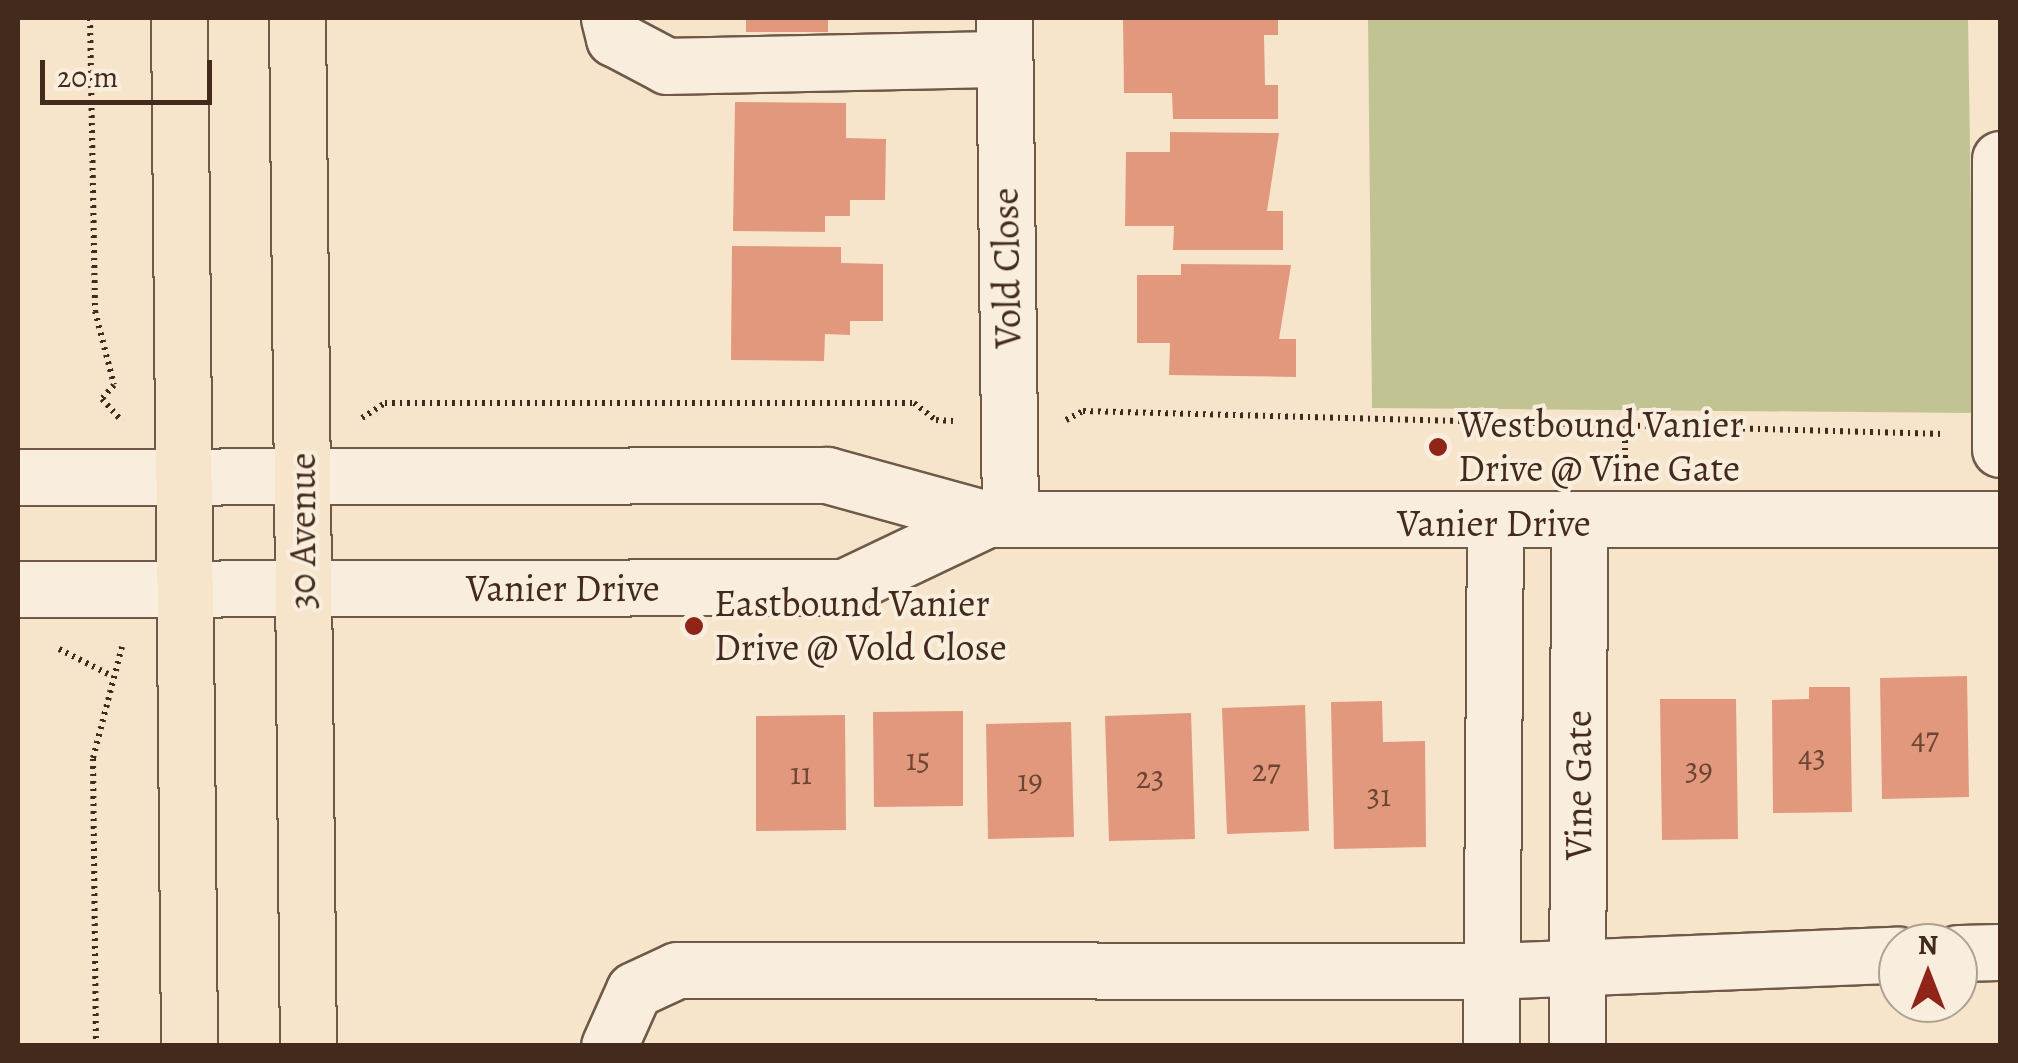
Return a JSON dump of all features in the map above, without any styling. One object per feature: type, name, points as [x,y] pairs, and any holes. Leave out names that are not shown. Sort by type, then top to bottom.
[{"type":"main road","points":[[179,18],[189,1046]]},
{"type":"main road","name":"30 Avenue","points":[[297,18],[308,1046]]},
{"type":"street","points":[[608,18],[614,38],[667,66],[1004,38]]},
{"type":"street","name":"Vold Close","points":[[999,519],[1004,38]]},
{"type":"street","points":[[2000,159],[2000,449]]},
{"type":"street","name":"Vanier Drive","points":[[18,477],[827,475],[999,519],[1495,526],[2000,519]]},
{"type":"street","name":"Vanier Drive","points":[[18,589],[844,588],[999,519]]},
{"type":"street","name":"Vine Gate","points":[[1577,1046],[1579,524]]},
{"type":"street","points":[[1491,1046],[1495,526]]},
{"type":"street","points":[[609,1046],[634,990],[677,970],[1491,971],[1578,962],[1878,955]]},
{"type":"path","points":[[90,18],[95,311],[114,384],[102,399]]},
{"type":"path","points":[[384,403],[914,403],[936,420]]},
{"type":"path","points":[[1070,420],[1083,411],[2000,435]]},
{"type":"path","points":[[46,649],[83,656],[108,674]]},
{"type":"path","points":[[96,1046],[93,758],[113,659]]},
{"type":"green space","points":[[1368,18],[1968,18],[1974,413],[1372,408]]},
{"type":"building","points":[[746,18],[828,18],[828,32],[746,32]]},
{"type":"building","points":[[1123,18],[1278,18],[1278,35],[1264,35],[1265,85],[1278,85],[1278,119],[1173,119],[1172,93],[1124,93]]},
{"type":"building","points":[[735,102],[846,103],[846,138],[886,139],[885,200],[850,200],[850,216],[825,216],[825,232],[733,231]]},
{"type":"building","points":[[1170,132],[1279,133],[1267,211],[1283,211],[1283,250],[1173,250],[1174,226],[1125,226],[1126,152],[1170,152]]},
{"type":"building","points":[[732,246],[841,247],[841,263],[883,264],[883,321],[850,321],[850,335],[825,334],[824,361],[731,360]]},
{"type":"building","points":[[1181,264],[1291,265],[1279,339],[1296,339],[1296,377],[1169,375],[1170,343],[1137,343],[1137,275],[1181,275]]},
{"type":"building","points":[[1967,676],[1969,797],[1882,799],[1880,678]]},
{"type":"building","points":[[1809,687],[1850,687],[1852,812],[1773,813],[1772,700],[1809,699]]},
{"type":"building","points":[[1660,699],[1736,699],[1738,839],[1662,840]]},
{"type":"building","points":[[1382,701],[1383,742],[1425,741],[1426,847],[1334,849],[1331,702]]},
{"type":"building","points":[[1305,705],[1309,831],[1227,834],[1222,708]]},
{"type":"building","points":[[963,711],[963,806],[874,807],[873,712]]},
{"type":"building","points":[[1191,713],[1195,839],[1109,841],[1105,716]]},
{"type":"building","points":[[845,715],[846,830],[756,831],[756,716]]},
{"type":"building","points":[[1071,722],[1074,837],[988,839],[986,724]]},
{"type":"place","name":"Westbound Vanier Drive @ Vine Gate","points":[[1438,447]]},
{"type":"place","name":"Eastbound Vanier Drive @ Vold Close","points":[[694,626]]}]
